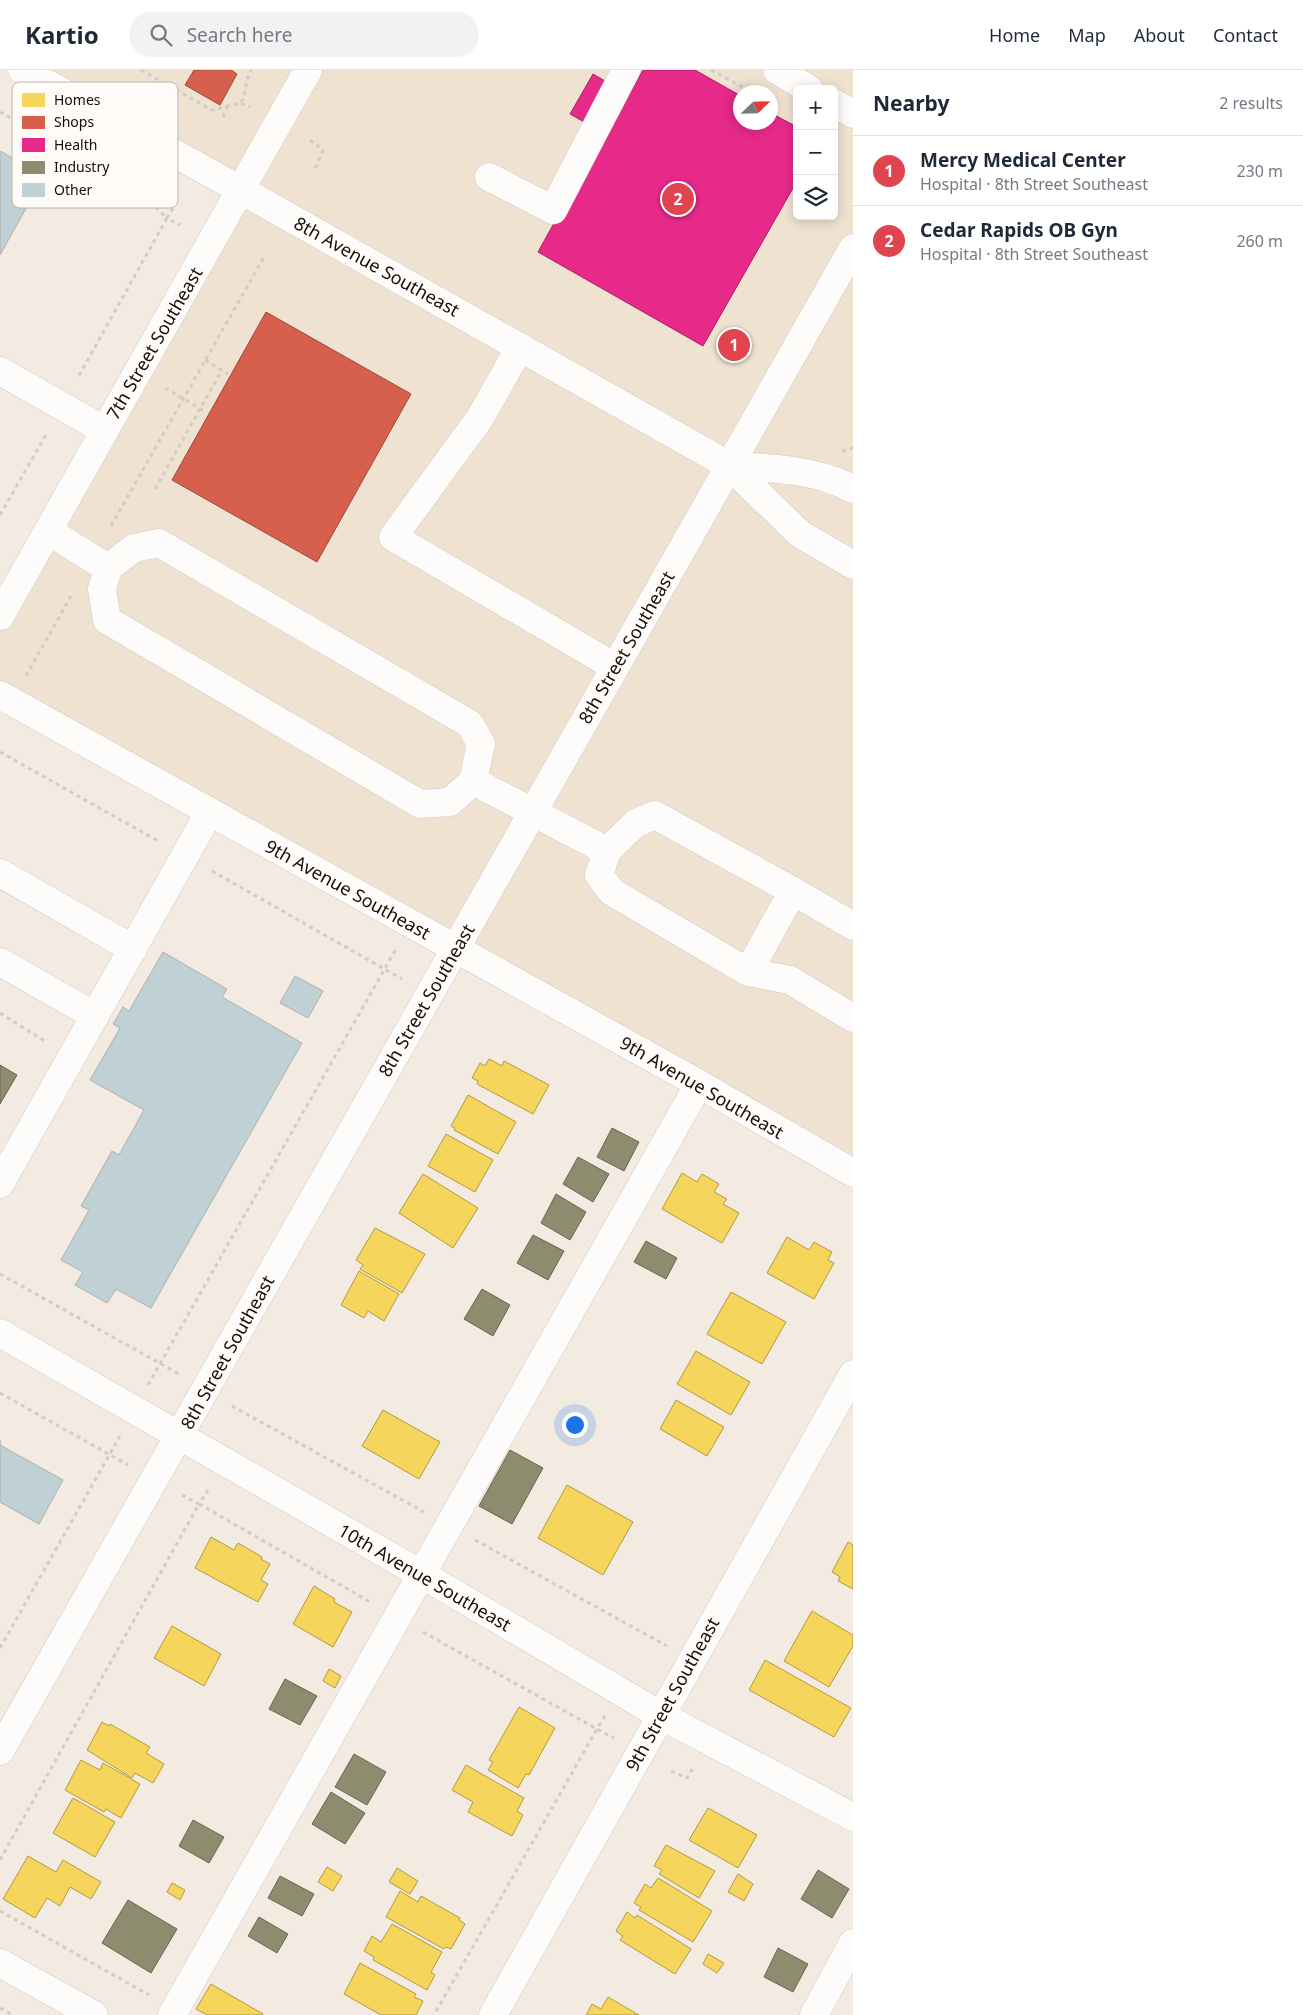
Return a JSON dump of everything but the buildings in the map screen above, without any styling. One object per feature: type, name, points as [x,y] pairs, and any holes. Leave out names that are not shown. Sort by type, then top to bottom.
[{"type":"main road","name":"8th Avenue Southeast","points":[[22,70],[44,82]]},
{"type":"main road","name":"7th Street Southeast","points":[[0,616],[308,70]]},
{"type":"main road","points":[[489,177],[553,210],[626,70]]},
{"type":"main road","points":[[777,70],[802,85]]},
{"type":"main road","points":[[838,105],[853,114]]},
{"type":"main road","name":"8th Avenue Southeast","points":[[178,155],[730,466],[800,534],[853,564]]},
{"type":"main road","name":"8th Street Southeast","points":[[0,1751],[615,667],[849,264]]},
{"type":"main road","points":[[520,347],[480,418],[393,537],[615,667]]},
{"type":"main road","points":[[0,371],[104,430]]},
{"type":"main road","name":"8th Avenue Southeast","points":[[730,466],[788,469],[838,481],[853,489]]},
{"type":"main road","points":[[48,531],[100,563]]},
{"type":"main road","points":[[159,543],[470,724],[481,744],[473,781],[450,802],[420,804],[107,620],[100,563],[134,548],[159,543]]},
{"type":"main road","name":"9th Avenue Southeast","points":[[0,695],[699,1084],[853,1173]]},
{"type":"main road","points":[[473,781],[532,814],[607,851]]},
{"type":"main road","points":[[0,1184],[209,813]]},
{"type":"main road","points":[[853,926],[655,815],[636,823],[607,851],[599,875],[612,892],[748,972],[790,980],[853,1018]]},
{"type":"main road","points":[[0,872],[133,949]]},
{"type":"main road","points":[[748,972],[793,891]]},
{"type":"main road","points":[[0,962],[95,1016]]},
{"type":"main road","points":[[174,2012],[699,1084]]},
{"type":"main road","name":"10th Avenue Southeast","points":[[0,1333],[421,1574],[660,1714],[853,1817]]},
{"type":"main road","name":"9th Street Southeast","points":[[493,2015],[660,1714],[853,1374]]},
{"type":"main road","points":[[814,2015],[853,1943]]},
{"type":"main road","points":[[0,1963],[94,2015]]},
{"type":"path","points":[[141,70],[162,82]]},
{"type":"path","points":[[241,103],[247,91],[247,78],[251,70]]},
{"type":"path","points":[[712,70],[739,85]]},
{"type":"path","points":[[178,91],[212,110],[241,103],[250,107]]},
{"type":"path","points":[[223,118],[227,106]]},
{"type":"path","points":[[0,112],[12,119]]},
{"type":"path","points":[[310,140],[324,150],[316,169]]},
{"type":"path","points":[[157,208],[167,218],[180,224]]},
{"type":"path","points":[[0,515],[173,208]]},
{"type":"path","points":[[24,680],[100,563],[183,399],[264,256]]},
{"type":"path","points":[[205,360],[228,374]]},
{"type":"path","points":[[155,489],[222,370]]},
{"type":"path","points":[[166,388],[206,412]]},
{"type":"path","points":[[146,1387],[397,946]]},
{"type":"path","points":[[0,1014],[48,1043],[53,1054],[68,1063]]},
{"type":"path","points":[[0,1274],[179,1374]]},
{"type":"path","points":[[0,1393],[128,1465]]},
{"type":"path","points":[[0,1648],[123,1431]]},
{"type":"path","points":[[182,1495],[199,1504],[211,1484]]},
{"type":"path","points":[[610,1709],[597,1729],[614,1738]]},
{"type":"path","points":[[670,1771],[687,1778],[697,1761]]},
{"type":"path","points":[[0,1911],[174,2012]]},
{"type":"path","points":[[0,2008],[13,2015]]},
{"type":"shaded area","points":[[29,70],[853,70],[853,1175],[0,695],[0,616],[241,190],[178,154],[178,82],[50,82]]},
{"type":"place","name":"Cedar Rapids OB Gyn","points":[[678,199]]},
{"type":"place","name":"Mercy Medical Center","points":[[734,345]]}]
